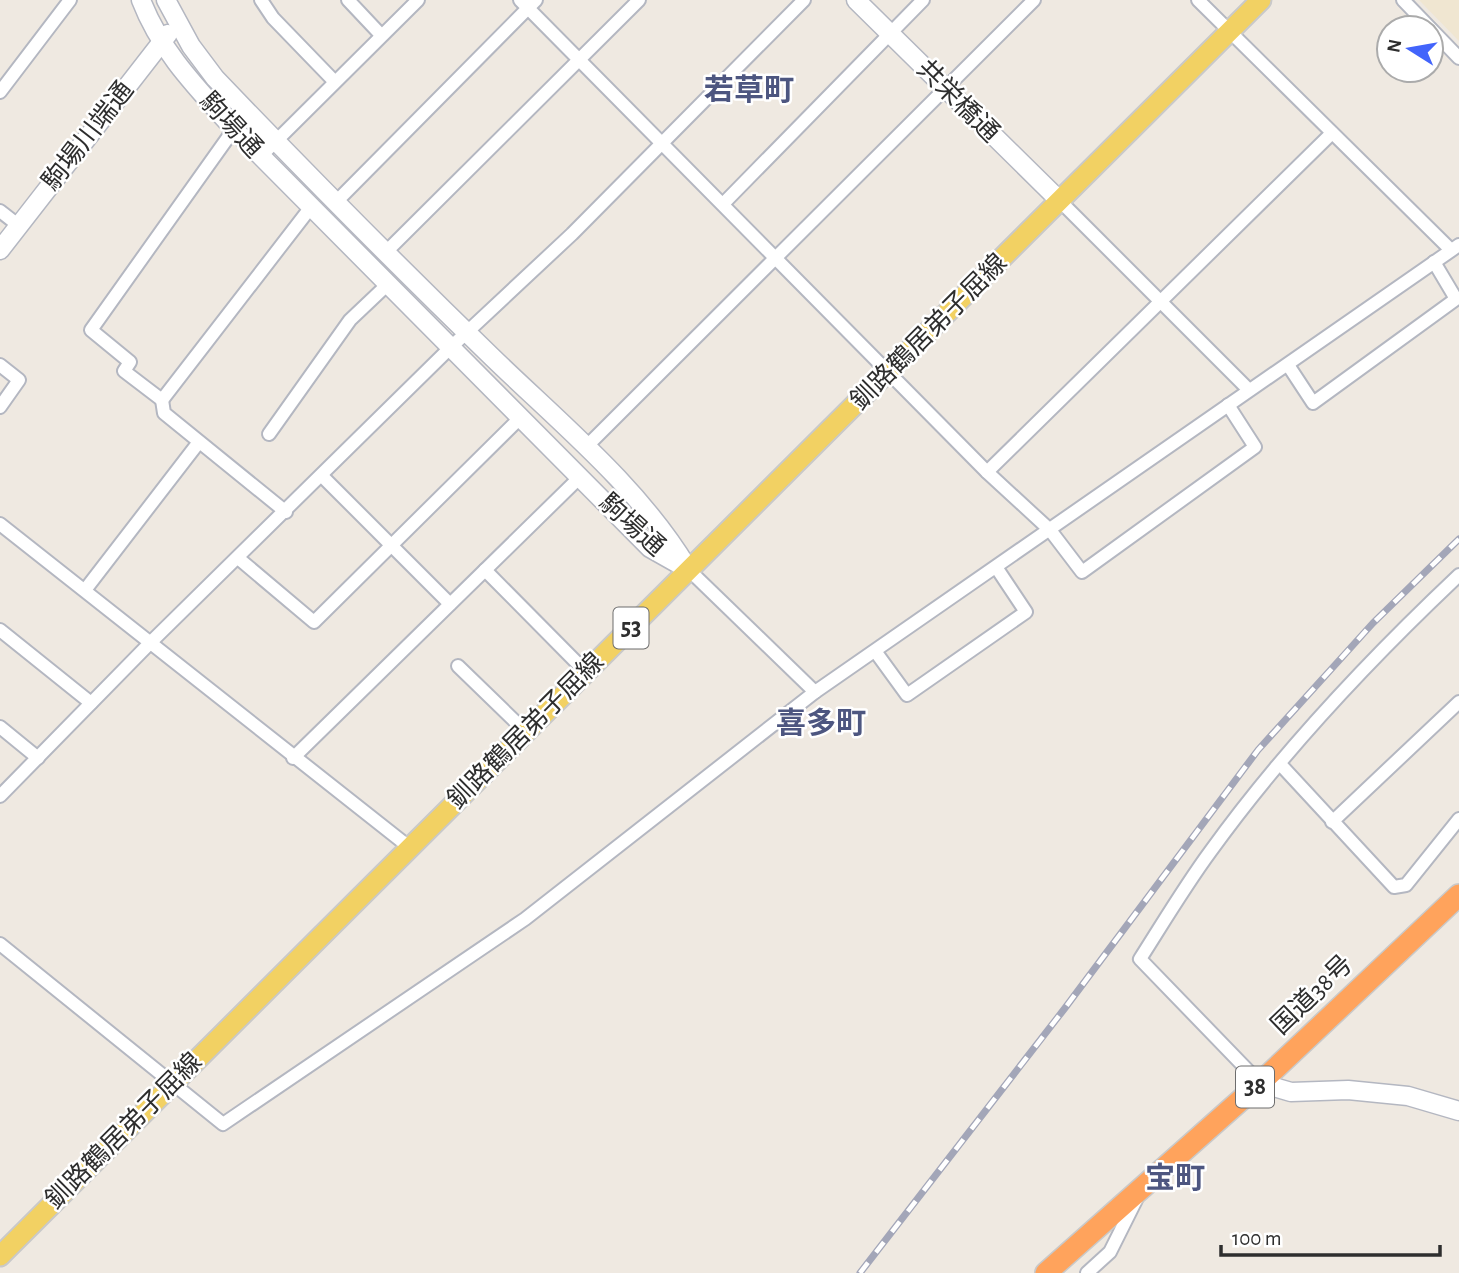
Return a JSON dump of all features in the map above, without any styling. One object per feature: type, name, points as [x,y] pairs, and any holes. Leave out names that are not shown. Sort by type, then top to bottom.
[{"type":"highway","name":"国道38号","points":[[1046,1273],[1260,1083],[1459,895]]},
{"type":"main road","name":"釧路鶴居弟子屈線","points":[[0,1256],[1261,0]]},
{"type":"street","points":[[0,92],[70,0]]},
{"type":"street","name":"駒場通","points":[[141,0],[160,42],[178,67],[234,129],[650,548],[689,570]]},
{"type":"street","name":"駒場通","points":[[166,0],[177,23],[215,78],[468,334],[586,448],[666,532],[689,570]]},
{"type":"street","points":[[261,0],[273,18],[334,81]]},
{"type":"street","points":[[348,0],[381,35]]},
{"type":"street","points":[[261,156],[418,0]]},
{"type":"street","points":[[387,251],[639,0]]},
{"type":"street","points":[[0,796],[151,642],[450,348],[468,334],[804,0]]},
{"type":"street","name":"共栄橋通","points":[[856,0],[1061,201]]},
{"type":"street","points":[[723,204],[923,0]]},
{"type":"street","points":[[586,448],[943,87],[1034,0]]},
{"type":"street","points":[[0,944],[223,1124],[526,919],[815,692],[1455,247],[1332,133],[1228,33],[1198,0]]},
{"type":"street","points":[[1403,0],[1417,14]]},
{"type":"street","points":[[337,202],[528,3],[662,143],[987,472],[1050,530],[1082,572],[1255,447],[1228,405]]},
{"type":"street","name":"駒場川端通","points":[[0,250],[177,23]]},
{"type":"street","points":[[1445,43],[1459,58]]},
{"type":"street","points":[[234,129],[90,330],[130,362],[124,371],[162,400],[164,413],[286,512]]},
{"type":"street","points":[[987,472],[1332,133]]},
{"type":"street","points":[[1061,201],[1249,390]]},
{"type":"street","points":[[162,400],[311,207]]},
{"type":"street","points":[[0,211],[18,225]]},
{"type":"street","points":[[1288,365],[1313,403],[1456,299],[1434,262]]},
{"type":"street","points":[[269,434],[350,320],[388,284]]},
{"type":"street","points":[[0,365],[19,380],[0,407]]},
{"type":"street","points":[[238,558],[314,622],[520,417]]},
{"type":"street","points":[[85,590],[199,442]]},
{"type":"street","points":[[322,476],[450,604]]},
{"type":"street","points":[[293,758],[580,477]]},
{"type":"street","points":[[0,525],[409,847]]},
{"type":"street","points":[[875,651],[907,695],[939,673],[1026,612],[996,567]]},
{"type":"street","points":[[485,570],[586,672]]},
{"type":"street","points":[[689,570],[815,692]]},
{"type":"street","points":[[1459,575],[1334,703],[1280,764],[1210,851],[1140,959],[1260,1083],[1291,1092],[1348,1090],[1408,1096],[1459,1111]]},
{"type":"street","points":[[0,630],[91,703]]},
{"type":"street","points":[[458,666],[526,732]]},
{"type":"street","points":[[1332,822],[1459,702]]},
{"type":"street","points":[[0,727],[38,758]]},
{"type":"street","points":[[1280,764],[1394,887],[1406,885],[1459,819]]},
{"type":"street","points":[[1087,1273],[1110,1252],[1141,1190]]},
{"type":"shaded area","points":[[1419,0],[1459,0],[1459,41],[1445,27],[1445,14],[1433,14]]},
{"type":"railway","points":[[860,1273],[1065,1008],[1258,750],[1373,623],[1459,539]]},
{"type":"district","name":"若草町","points":[[749,91]]},
{"type":"district","name":"喜多町","points":[[821,724]]},
{"type":"district","name":"宝町","points":[[1175,1179]]}]
